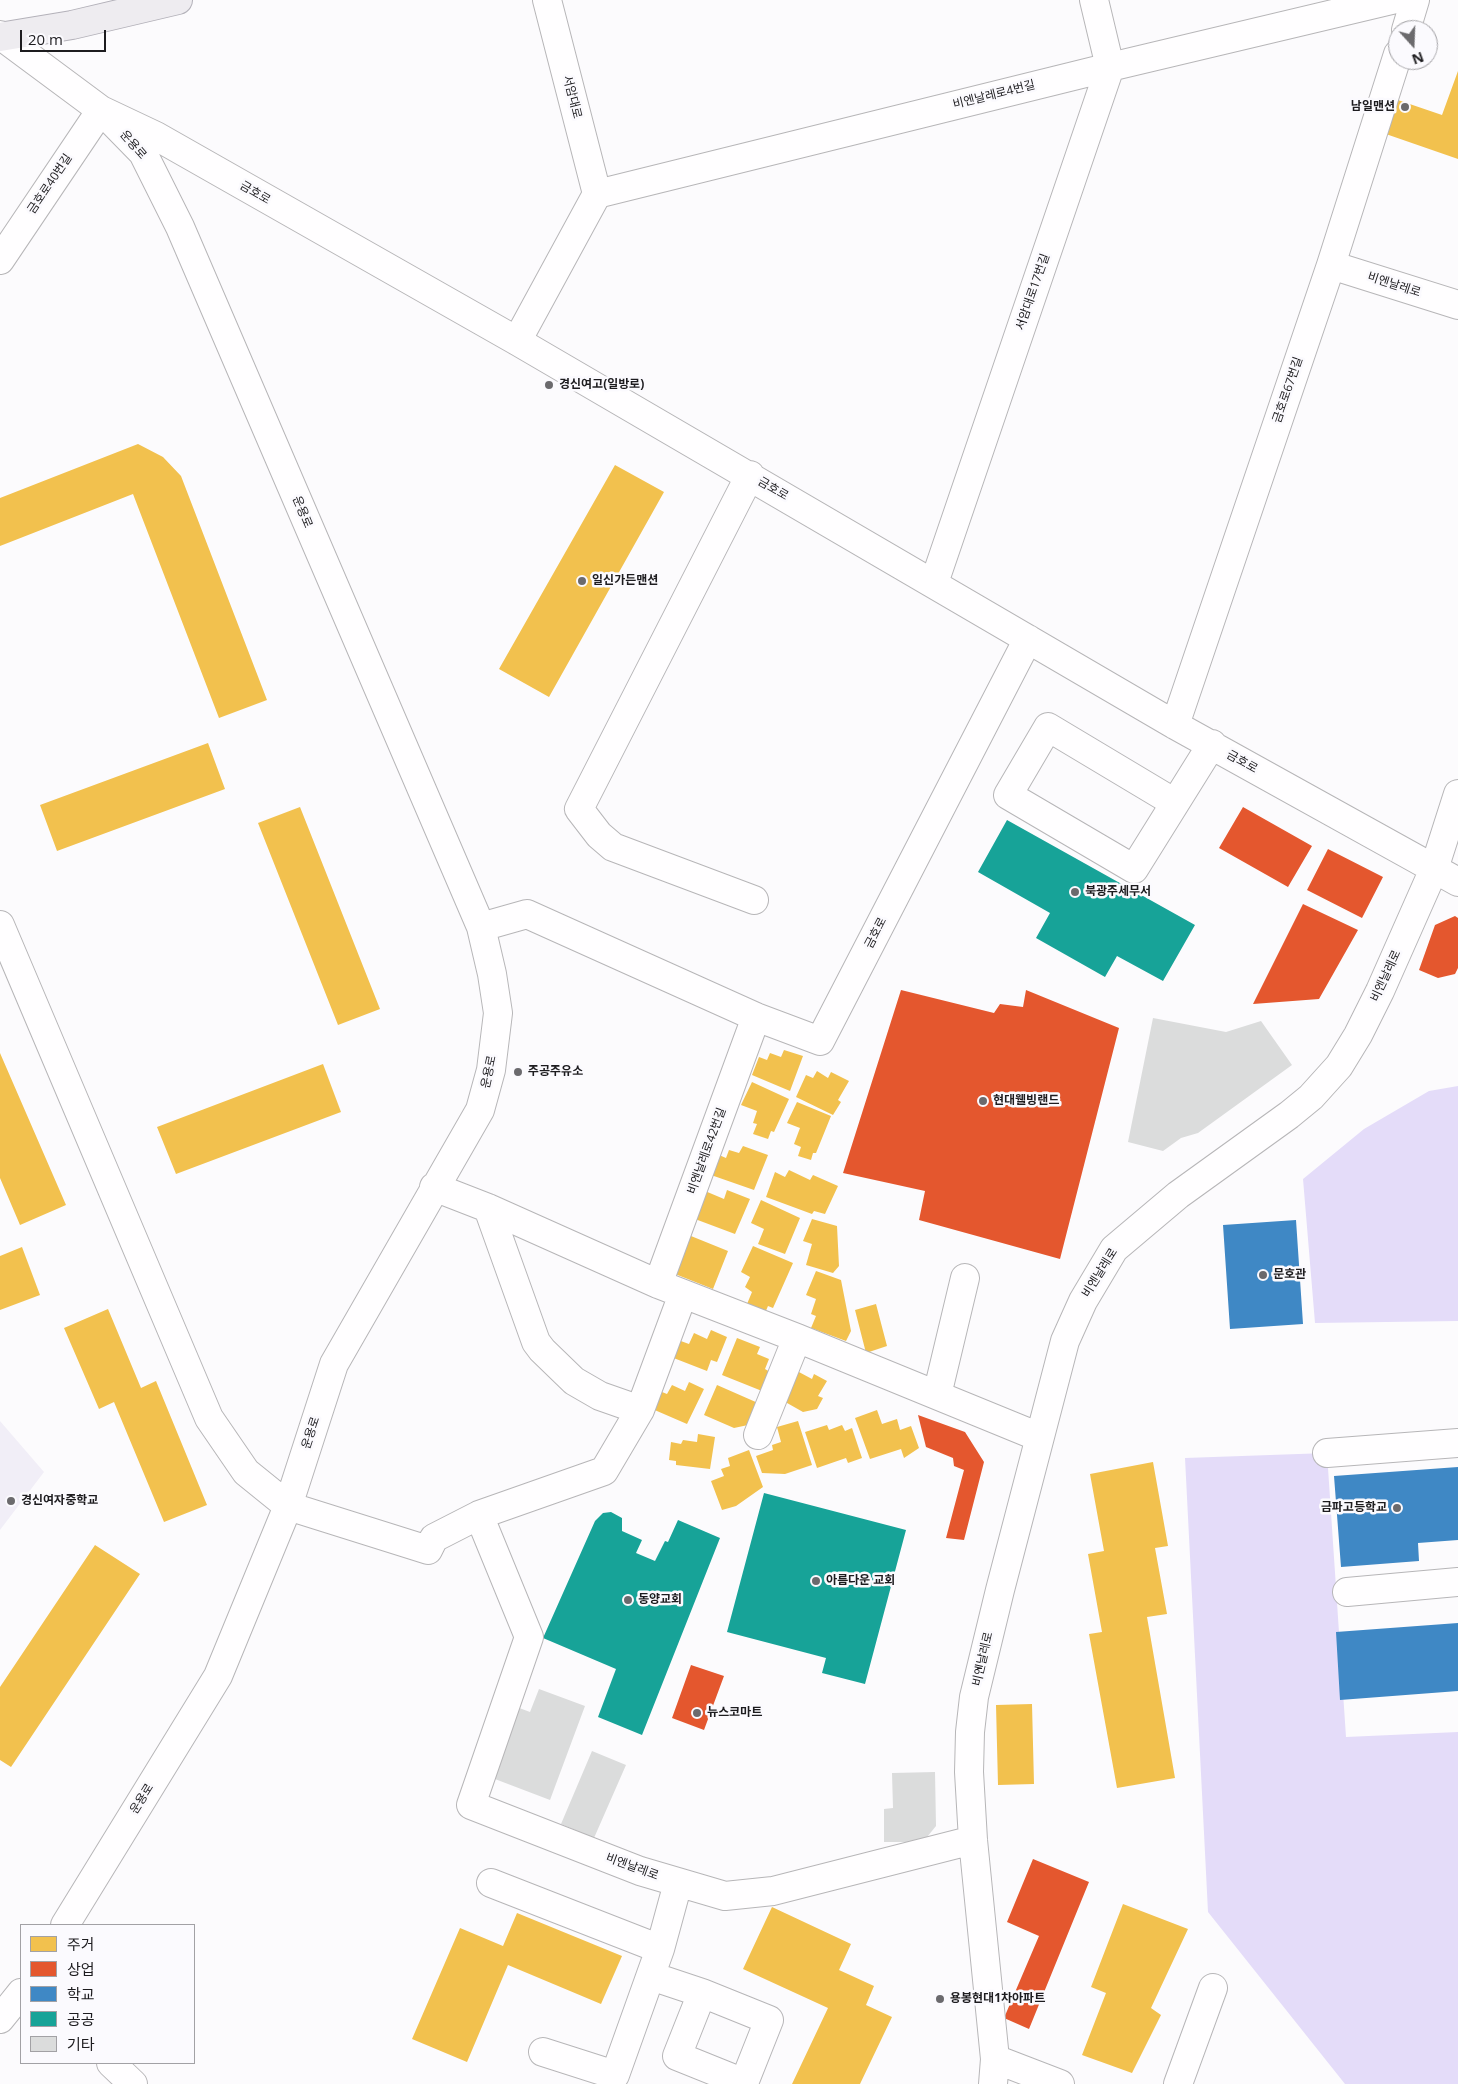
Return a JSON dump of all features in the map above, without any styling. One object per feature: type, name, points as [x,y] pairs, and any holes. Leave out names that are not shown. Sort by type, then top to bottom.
[{"type":"main road","points":[[1,36],[72,26],[178,0]]},
{"type":"street","name":"서암대로","points":[[547,0],[597,194]]},
{"type":"street","points":[[1094,0],[1110,66]]},
{"type":"street","name":"비엔날레로4번길","points":[[597,194],[1110,66],[1392,0]]},
{"type":"street","points":[[1409,20],[1415,0]]},
{"type":"street","name":"금호로","points":[[1,36],[101,110],[156,136],[750,476],[1175,725],[1458,882]]},
{"type":"street","name":"서암대로17번길","points":[[934,583],[1110,66]]},
{"type":"street","name":"금호로67번길","points":[[1175,725],[1330,265],[1393,70]]},
{"type":"street","name":"금호로40번길","points":[[0,260],[101,110]]},
{"type":"street","name":"운용로","points":[[66,1924],[218,1676],[288,1506],[334,1364],[434,1187],[480,1110],[491,1070],[498,1013],[492,974],[481,927],[180,227],[143,153],[101,110]]},
{"type":"street","points":[[517,342],[597,194]]},
{"type":"street","name":"비엔날레로","points":[[1330,265],[1458,305]]},
{"type":"street","points":[[750,476],[579,809],[599,835],[614,847],[754,900]]},
{"type":"street","name":"금호로","points":[[756,1018],[820,1041],[1028,639]]},
{"type":"street","points":[[1175,803],[1048,727],[1008,795],[1134,869],[1212,744]]},
{"type":"street","name":"비엔날레로","points":[[994,2071],[973,1840],[969,1772],[970,1732],[974,1697],[1065,1341],[1083,1301],[1114,1249],[1178,1196],[1289,1115],[1310,1097],[1339,1066],[1358,1036],[1380,991],[1434,869],[1458,794]]},
{"type":"street","points":[[481,927],[527,914],[756,1018]]},
{"type":"street","points":[[0,925],[209,1418],[246,1472],[288,1506],[428,1550],[434,1538],[479,1515],[604,1471],[640,1410],[683,1294]]},
{"type":"street","name":"비엔날레로42번길","points":[[658,1284],[756,1018]]},
{"type":"street","points":[[434,1187],[488,1208],[658,1284],[797,1338],[1039,1437]]},
{"type":"street","points":[[488,1208],[536,1342],[542,1350],[574,1382],[600,1396],[640,1410]]},
{"type":"street","points":[[936,1395],[965,1278]]},
{"type":"street","points":[[758,1435],[797,1338]]},
{"type":"street","points":[[1326,1453],[1458,1443]]},
{"type":"street","name":"비엔날레로","points":[[479,1515],[528,1637],[471,1805],[640,1871],[725,1896],[772,1892],[973,1840]]},
{"type":"street","points":[[1347,1592],[1458,1582]]},
{"type":"street","points":[[491,1883],[660,1949]]},
{"type":"street","points":[[543,2052],[616,2075],[660,1949],[678,1883]]},
{"type":"street","points":[[651,1976],[702,1993]]},
{"type":"street","points":[[1178,2084],[1213,1988]]},
{"type":"street","points":[[0,2019],[20,1994]]},
{"type":"street","points":[[112,2064],[133,2084]]},
{"type":"street","points":[[994,2071],[1060,2084]]},
{"type":"shaded area","points":[[1458,1086],[1458,1321],[1315,1323],[1303,1179],[1364,1129],[1429,1091]]},
{"type":"shaded area","name":"경신여자중학교","points":[[0,1421],[44,1472],[0,1530]]},
{"type":"shaded area","points":[[1327,1453],[1346,1737],[1458,1732],[1458,2084],[1345,2084],[1208,1912],[1185,1458]]},
{"type":"building: 주거","name":"남일맨션","points":[[1458,71],[1458,159],[1383,133],[1395,99],[1442,115]]},
{"type":"building: 주거","points":[[138,444],[163,457],[181,476],[267,700],[219,718],[133,494],[0,546],[0,498]]},
{"type":"building: 주거","name":"일신가든맨션","points":[[615,465],[664,492],[549,697],[499,669]]},
{"type":"building: 주거","points":[[208,743],[225,789],[57,851],[40,805]]},
{"type":"building: 주거","points":[[300,807],[380,1009],[338,1025],[258,823]]},
{"type":"building: 주거","points":[[784,1050],[803,1056],[790,1091],[752,1075],[759,1057],[767,1060],[770,1053],[781,1057]]},
{"type":"building: 주거","points":[[0,1053],[66,1205],[20,1225],[0,1178]]},
{"type":"building: 주거","points":[[323,1064],[341,1112],[176,1174],[157,1127]]},
{"type":"building: 주거","points":[[817,1071],[828,1078],[831,1072],[849,1081],[838,1100],[841,1102],[833,1115],[796,1097],[806,1075],[813,1078]]},
{"type":"building: 주거","points":[[752,1082],[789,1099],[774,1132],[771,1131],[768,1139],[753,1134],[757,1124],[753,1123],[757,1111],[741,1105]]},
{"type":"building: 주거","points":[[797,1102],[831,1116],[816,1153],[813,1153],[811,1160],[798,1156],[801,1147],[794,1144],[800,1128],[787,1123]]},
{"type":"building: 주거","points":[[743,1146],[768,1155],[754,1190],[711,1175],[719,1155],[726,1158],[729,1150],[739,1153]]},
{"type":"building: 주거","points":[[789,1170],[810,1180],[813,1175],[838,1186],[825,1214],[814,1211],[812,1214],[766,1197],[775,1172],[785,1177]]},
{"type":"building: 주거","points":[[727,1190],[750,1199],[735,1234],[695,1219],[705,1191],[724,1199]]},
{"type":"building: 주거","points":[[761,1200],[800,1218],[785,1254],[758,1244],[764,1229],[751,1223]]},
{"type":"building: 주거","points":[[812,1219],[837,1226],[839,1266],[833,1273],[806,1265],[812,1244],[803,1241]]},
{"type":"building: 주거","points":[[686,1234],[728,1251],[713,1289],[670,1272]]},
{"type":"building: 주거","points":[[753,1246],[793,1263],[773,1308],[768,1306],[765,1313],[747,1304],[752,1292],[745,1287],[750,1277],[741,1272]]},
{"type":"building: 주거","points":[[22,1247],[40,1295],[0,1310],[0,1256]]},
{"type":"building: 주거","points":[[816,1271],[841,1280],[851,1331],[846,1341],[811,1328],[816,1316],[811,1314],[816,1299],[806,1295]]},
{"type":"building: 주거","points":[[876,1304],[887,1346],[866,1353],[855,1310]]},
{"type":"building: 주거","points":[[108,1309],[141,1388],[156,1381],[207,1505],[164,1522],[114,1402],[99,1409],[64,1328]]},
{"type":"building: 주거","points":[[711,1330],[727,1337],[717,1362],[711,1360],[707,1371],[671,1357],[678,1340],[689,1344],[694,1333],[707,1339]]},
{"type":"building: 주거","points":[[737,1338],[760,1347],[757,1354],[769,1359],[765,1369],[770,1372],[762,1391],[722,1375]]},
{"type":"building: 주거","points":[[797,1371],[812,1379],[814,1374],[827,1381],[818,1396],[823,1398],[817,1409],[803,1412],[780,1399]]},
{"type":"building: 주거","points":[[689,1382],[704,1389],[687,1424],[650,1408],[657,1390],[667,1394],[672,1385],[685,1391]]},
{"type":"building: 주거","points":[[717,1385],[758,1403],[748,1425],[734,1428],[704,1415]]},
{"type":"building: 주거","points":[[877,1410],[882,1424],[897,1419],[900,1430],[911,1426],[919,1448],[904,1458],[901,1449],[870,1459],[855,1418]]},
{"type":"building: 주거","points":[[798,1421],[812,1465],[785,1474],[762,1473],[756,1456],[773,1450],[772,1445],[781,1442],[777,1427]]},
{"type":"building: 주거","points":[[827,1425],[829,1430],[842,1425],[845,1431],[852,1428],[862,1458],[848,1463],[846,1458],[817,1468],[805,1432]]},
{"type":"building: 주거","points":[[698,1434],[715,1437],[710,1469],[676,1465],[676,1461],[669,1460],[671,1442],[681,1444],[683,1440],[697,1442]]},
{"type":"building: 주거","points":[[749,1450],[763,1487],[736,1506],[722,1510],[711,1481],[724,1476],[721,1469],[730,1466],[728,1458]]},
{"type":"building: 주거","points":[[1153,1462],[1168,1546],[1155,1548],[1167,1614],[1147,1617],[1175,1778],[1117,1788],[1089,1634],[1102,1632],[1088,1554],[1104,1551],[1090,1474]]},
{"type":"building: 주거","points":[[95,1545],[140,1574],[11,1767],[0,1760],[0,1687]]},
{"type":"building: 주거","points":[[1032,1704],[1034,1784],[998,1785],[996,1705]]},
{"type":"building: 주거","points":[[1123,1904],[1188,1929],[1151,2008],[1161,2015],[1132,2073],[1082,2055],[1106,1993],[1091,1987]]},
{"type":"building: 주거","points":[[772,1907],[851,1944],[839,1970],[874,1986],[866,2005],[892,2017],[860,2084],[792,2084],[828,2008],[743,1969]]},
{"type":"building: 주거","points":[[517,1913],[622,1956],[601,2004],[508,1965],[467,2062],[412,2039],[460,1928],[503,1946]]},
{"type":"building: 상업","points":[[1243,807],[1312,846],[1288,887],[1219,848]]},
{"type":"building: 상업","points":[[1328,849],[1383,877],[1362,918],[1307,890]]},
{"type":"building: 상업","points":[[1303,904],[1358,930],[1319,999],[1253,1004]]},
{"type":"building: 상업","points":[[1455,916],[1458,918],[1458,968],[1455,974],[1438,978],[1419,970],[1435,925]]},
{"type":"building: 상업","name":"현대웰빙랜드","points":[[901,990],[994,1013],[1000,1004],[1023,1007],[1026,990],[1119,1028],[1060,1259],[919,1220],[925,1191],[843,1173]]},
{"type":"building: 상업","points":[[918,1415],[965,1432],[984,1462],[964,1540],[946,1538],[964,1470],[954,1466],[953,1458],[926,1447]]},
{"type":"building: 상업","points":[[691,1665],[724,1676],[704,1730],[672,1718]]},
{"type":"building: 상업","points":[[1033,1859],[1089,1882],[1029,2029],[1004,2018],[1039,1936],[1007,1922]]},
{"type":"building: 학교","name":"문호관","points":[[1296,1220],[1303,1324],[1230,1329],[1223,1225]]},
{"type":"building: 학교","name":"금파고등학교","points":[[1458,1467],[1458,1540],[1418,1543],[1419,1561],[1341,1567],[1334,1476]]},
{"type":"building: 학교","points":[[1458,1623],[1458,1691],[1340,1700],[1336,1632]]},
{"type":"building: 공공","name":"북광주세무서","points":[[1007,820],[1195,925],[1163,981],[1117,956],[1105,977],[1036,938],[1050,913],[978,872]]},
{"type":"building: 공공","name":"아름다운 교회","points":[[764,1493],[906,1530],[865,1684],[822,1673],[826,1658],[727,1632]]},
{"type":"building: 공공","name":"동양교회","points":[[611,1512],[622,1518],[622,1531],[642,1540],[636,1553],[655,1561],[665,1541],[668,1542],[678,1520],[720,1538],[642,1735],[598,1717],[616,1669],[543,1638],[595,1521],[603,1513]]},
{"type":"building: 기타","points":[[1153,1018],[1226,1032],[1261,1021],[1292,1065],[1198,1133],[1181,1138],[1163,1151],[1128,1142]]},
{"type":"building: 기타","points":[[539,1689],[585,1706],[550,1800],[487,1776],[514,1706],[530,1712]]},
{"type":"building: 기타","points":[[592,1751],[626,1765],[594,1838],[561,1824]]},
{"type":"building: 기타","points":[[935,1772],[936,1826],[923,1842],[884,1842],[884,1809],[893,1808],[892,1773]]},
{"type":"place","name":"남일맨션","points":[[1405,107]]},
{"type":"place","name":"경신여고(일방로)","points":[[549,385]]},
{"type":"place","name":"일신가든맨션","points":[[582,581]]},
{"type":"place","name":"북광주세무서","points":[[1075,892]]},
{"type":"place","name":"주공주유소","points":[[518,1072]]},
{"type":"place","name":"현대웰빙랜드","points":[[983,1101]]},
{"type":"place","name":"문호관","points":[[1263,1275]]},
{"type":"place","name":"경신여자중학교","points":[[11,1501]]},
{"type":"place","name":"금파고등학교","points":[[1397,1508]]},
{"type":"place","name":"아름다운 교회","points":[[816,1581]]},
{"type":"place","name":"동양교회","points":[[628,1600]]},
{"type":"place","name":"뉴스코마트","points":[[697,1713]]},
{"type":"place","name":"용봉현대1차아파트","points":[[940,1999]]}]
